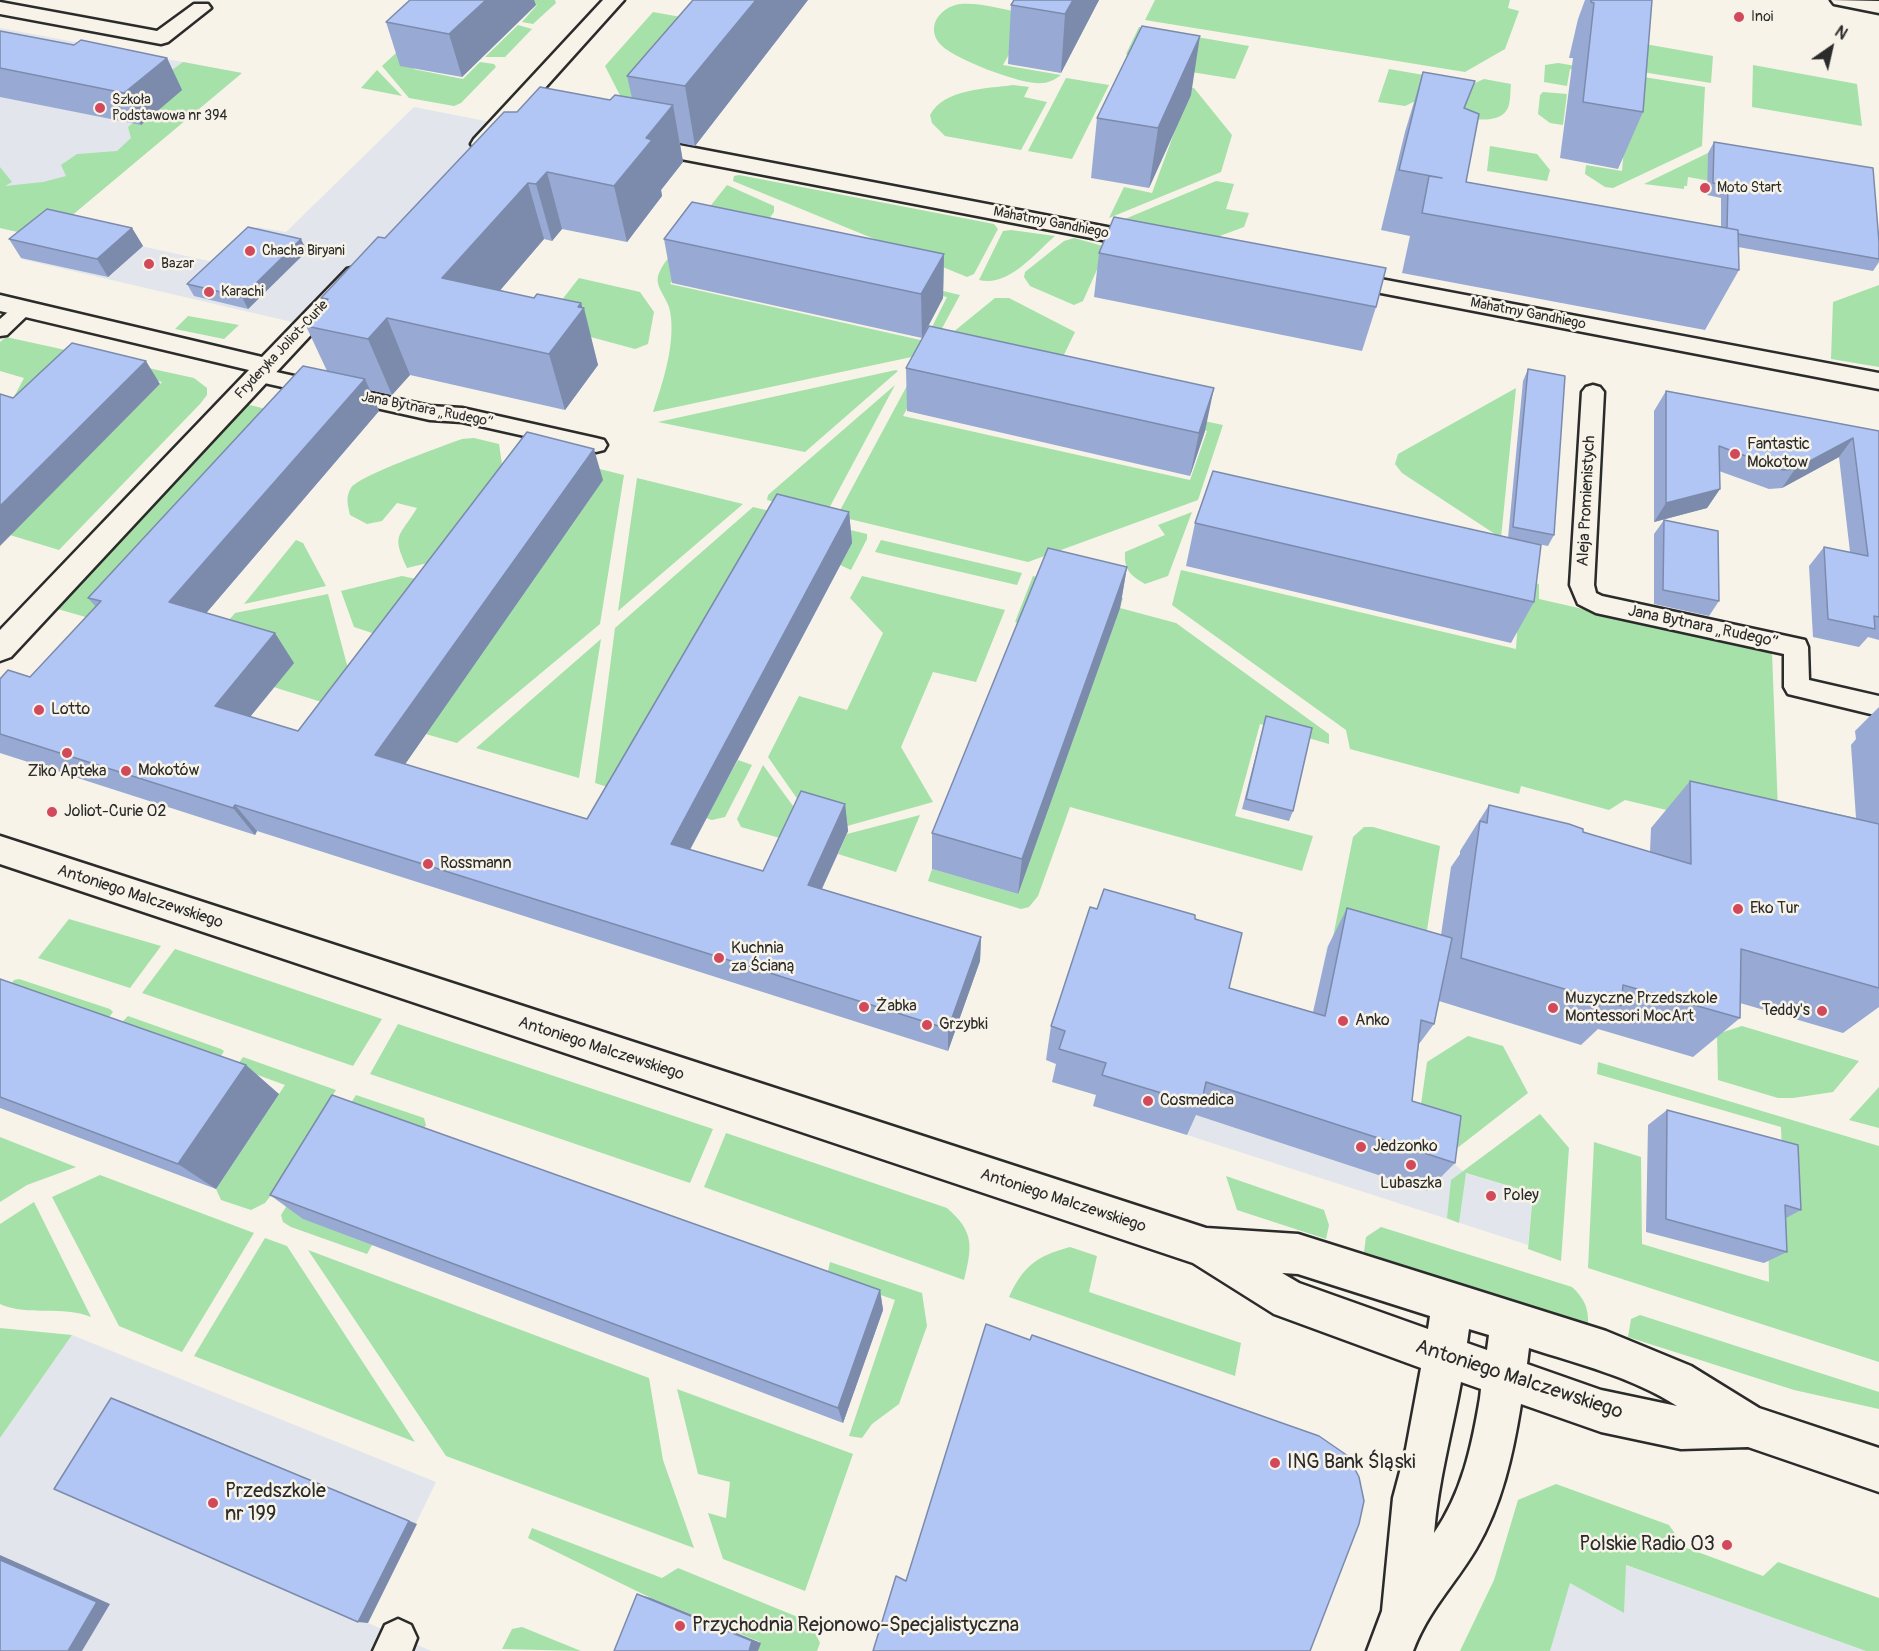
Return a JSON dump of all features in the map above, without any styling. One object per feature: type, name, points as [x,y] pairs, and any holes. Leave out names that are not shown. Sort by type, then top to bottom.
[{"type":"street","points":[[469,157],[614,0]]},
{"type":"street","points":[[1841,0],[1879,7]]},
{"type":"street","points":[[0,8],[161,38],[201,8]]},
{"type":"street","points":[[505,119],[532,124]]},
{"type":"street","name":"Mahatmy Gandhiego","points":[[612,139],[1169,246]]},
{"type":"street","name":"Fryderyka Joliot-Curie","points":[[0,649],[370,259]]},
{"type":"street","name":"Mahatmy Gandhiego","points":[[1311,273],[1879,381]]},
{"type":"street","name":"Jana Bytnara „Rudego”","points":[[12,306],[263,370]]},
{"type":"street","name":"Antoniego Malczewskiego","points":[[0,850],[1203,1247],[1288,1300],[1601,1411],[1681,1428],[1748,1426]]},
{"type":"street","name":"Antoniego Malczewskiego","points":[[1203,1247],[1298,1254],[1606,1352],[1676,1381],[1748,1426],[1879,1470]]},
{"type":"street","points":[[1398,1631],[1415,1498],[1428,1449],[1453,1303]]},
{"type":"street","points":[[1398,1631],[1466,1523],[1482,1481],[1504,1376],[1511,1322]]},
{"type":"lane","points":[[0,330],[12,306]]},
{"type":"lane","name":"Jana Bytnara „Rudego”","points":[[263,370],[430,413],[462,415],[596,445]]},
{"type":"lane","name":"Aleja Promienistych","points":[[1593,392],[1582,585],[1586,598],[1596,604]]},
{"type":"lane","name":"Jana Bytnara „Rudego”","points":[[1596,604],[1796,647],[1797,687],[1879,706]]},
{"type":"shaded area","points":[[0,28],[242,73],[61,224],[82,233],[218,263],[257,227],[286,232],[414,107],[501,124],[305,325],[21,259],[44,238],[0,228]]},
{"type":"shaded area","points":[[1327,946],[1425,974],[1405,1089],[1433,1146],[1465,1173],[1533,1193],[1528,1245],[1187,1135],[1192,1114],[1200,1116],[1306,1049]]},
{"type":"shaded area","name":"Przedszkole nr 199","points":[[72,1335],[436,1482],[368,1623],[431,1651],[0,1651],[0,1438]]},
{"type":"shaded area","points":[[1625,1565],[1866,1651],[1475,1651],[1495,1586]]},
{"type":"green space","points":[[453,0],[485,0],[413,69],[463,79],[480,62],[494,64],[496,67],[461,103],[454,106],[409,98],[382,66]]},
{"type":"green space","points":[[509,0],[555,0],[556,3],[533,24],[522,22],[537,5]]},
{"type":"green space","points":[[1040,0],[1003,65],[1061,75],[1049,82],[1027,82],[973,64],[942,46],[934,33],[934,26],[940,14],[952,6],[976,4],[1024,13]]},
{"type":"green space","points":[[1155,0],[1510,0],[1508,8],[1519,11],[1505,49],[1465,72],[1145,20]]},
{"type":"green space","points":[[653,12],[692,19],[634,123],[605,66]]},
{"type":"green space","points":[[518,25],[532,29],[505,57],[485,57]]},
{"type":"green space","points":[[1139,27],[1249,46],[1235,79],[1141,64],[1126,54]]},
{"type":"green space","points":[[1645,44],[1713,56],[1711,83],[1642,72]]},
{"type":"green space","points":[[183,62],[242,73],[45,238],[0,228],[0,167],[12,182],[5,186],[43,182],[66,176],[61,165],[77,154],[117,151],[131,138],[128,127],[168,94],[165,75]]},
{"type":"green space","points":[[1558,63],[1705,87],[1702,146],[1613,188],[1605,187],[1585,174],[1586,165],[1622,171],[1630,79],[1570,69],[1567,86],[1544,82],[1545,65]]},
{"type":"green space","points":[[1753,65],[1857,84],[1862,126],[1752,107]]},
{"type":"green space","points":[[1389,69],[1458,81],[1405,106],[1378,102]]},
{"type":"green space","points":[[377,70],[402,96],[361,88]]},
{"type":"green space","points":[[1066,78],[1109,85],[1072,159],[1028,151]]},
{"type":"green space","points":[[1484,79],[1511,84],[1509,105],[1506,111],[1499,116],[1477,120],[1416,109]]},
{"type":"green space","points":[[1139,80],[1194,88],[1232,135],[1221,172],[1109,218],[1124,187],[1152,193],[1188,95]]},
{"type":"green space","points":[[1013,85],[1029,87],[1024,97],[1047,102],[1021,150],[945,136],[932,123],[930,115],[946,99],[967,91]]},
{"type":"green space","points":[[1543,92],[1567,94],[1563,125],[1550,123],[1538,114],[1540,95]]},
{"type":"green space","points":[[1490,146],[1537,154],[1550,170],[1547,181],[1487,171]]},
{"type":"green space","points":[[1708,153],[1708,161],[1730,165],[1721,183],[1688,177],[1687,186],[1684,186],[1684,189],[1644,184]]},
{"type":"green space","points":[[739,175],[994,224],[998,229],[974,274],[967,277],[733,181],[734,176]]},
{"type":"green space","points":[[1216,181],[1234,184],[1226,209],[1249,213],[1244,227],[1201,243],[1108,226]]},
{"type":"green space","points":[[727,185],[774,206],[774,212],[752,242],[693,228]]},
{"type":"green space","points":[[1003,231],[1055,236],[1030,260],[1011,274],[1001,279],[979,280]]},
{"type":"green space","points":[[688,236],[698,245],[670,284],[925,341],[947,297],[908,289],[914,284],[960,295],[940,332],[921,355],[653,412],[661,388],[671,336],[670,311],[659,287],[658,278],[664,263]]},
{"type":"green space","points":[[1074,238],[1103,246],[1104,254],[1083,301],[1074,305],[1030,286],[1024,277],[1025,272],[1064,241]]},
{"type":"green space","points":[[579,278],[640,292],[654,312],[648,344],[635,349],[543,324]]},
{"type":"green space","points":[[1879,285],[1879,367],[1831,359],[1833,302]]},
{"type":"green space","points":[[995,298],[1009,298],[1075,332],[1057,369],[952,333]]},
{"type":"green space","points":[[188,316],[239,325],[224,339],[175,329]]},
{"type":"green space","points":[[6,337],[194,378],[207,388],[207,395],[200,404],[59,550],[10,535],[162,382],[87,364],[14,397],[24,378],[0,371],[0,342]]},
{"type":"green space","points":[[917,367],[928,369],[903,416],[1190,480],[1207,431],[1164,421],[1171,414],[1223,425],[1198,500],[1028,562],[837,516]]},
{"type":"green space","points":[[898,371],[805,452],[658,422]]},
{"type":"green space","points":[[895,385],[826,514],[767,500],[768,495]]},
{"type":"green space","points":[[1516,388],[1501,538],[1402,473],[1395,464],[1398,454]]},
{"type":"green space","points":[[246,404],[278,412],[89,618],[54,608]]},
{"type":"green space","points":[[474,438],[499,444],[503,471],[436,561],[407,568],[399,548],[399,536],[417,508],[397,503],[382,521],[367,524],[350,515],[348,498],[351,488],[369,476],[402,462],[462,439]]},
{"type":"green space","points":[[530,452],[624,475],[600,624],[457,743],[339,709]]},
{"type":"green space","points":[[637,478],[743,504],[618,611]]},
{"type":"green space","points":[[753,507],[867,534],[867,539],[851,570],[840,565],[851,543],[635,782],[713,805],[738,760],[752,765],[725,817],[712,820],[595,783],[615,628]]},
{"type":"green space","points":[[1192,512],[1168,576],[1145,584],[1132,575],[1127,568],[1125,552],[1165,535],[1158,525]]},
{"type":"green space","points":[[296,540],[303,543],[326,586],[244,604]]},
{"type":"green space","points":[[881,540],[1022,573],[1017,585],[875,552]]},
{"type":"green space","points":[[1473,568],[1539,584],[1539,599],[1772,652],[1779,837],[1625,800],[1609,810],[1521,786],[1519,794],[1350,749],[1346,730],[1172,605],[1181,570],[1516,649],[1520,587]]},
{"type":"green space","points":[[402,576],[421,580],[381,636],[354,627],[341,591]]},
{"type":"green space","points":[[862,576],[1005,610],[976,682],[933,672],[901,747],[933,802],[840,828],[812,820],[768,757],[799,696],[847,710],[883,633],[850,598]]},
{"type":"green space","points":[[1033,576],[1123,598],[1120,608],[1176,623],[1329,734],[1329,744],[1260,724],[1235,816],[1313,836],[1302,871],[1070,807],[1038,896],[1029,907],[1021,909],[928,881],[932,869],[1018,894],[1029,625],[1015,622]]},
{"type":"green space","points":[[328,594],[350,676],[328,704],[193,662],[235,613]]},
{"type":"green space","points":[[601,639],[579,778],[476,748]]},
{"type":"green space","points":[[763,765],[804,821],[794,842],[741,827],[737,819]]},
{"type":"green space","points":[[920,815],[896,872],[838,854],[847,834]]},
{"type":"green space","points":[[1364,827],[1373,827],[1440,846],[1422,962],[1333,937],[1353,837]]},
{"type":"green space","points":[[69,919],[161,946],[130,988],[38,958]]},
{"type":"green space","points":[[175,949],[382,1019],[353,1066],[142,993]]},
{"type":"green space","points":[[19,979],[110,1009],[113,1012],[106,1021],[8,988],[14,980]]},
{"type":"green space","points":[[128,1016],[224,1051],[218,1061],[118,1026]]},
{"type":"green space","points":[[398,1024],[713,1129],[690,1183],[370,1074]]},
{"type":"green space","points":[[1742,1026],[1859,1061],[1833,1092],[1793,1098],[1778,1098],[1718,1080],[1717,1034]]},
{"type":"green space","points":[[1468,1036],[1503,1046],[1528,1093],[1456,1149],[1420,1111],[1427,1062]]},
{"type":"green space","points":[[243,1057],[336,1090],[272,1194],[265,1203],[251,1210],[221,1200],[216,1189],[285,1085],[236,1067]]},
{"type":"green space","points":[[1598,1062],[1879,1146],[1879,1362],[1588,1268],[1594,1142],[1641,1157],[1642,1244],[1769,1282],[1768,1223],[1785,1226],[1781,1127],[1597,1074]]},
{"type":"green space","points":[[1879,1087],[1879,1128],[1849,1120]]},
{"type":"green space","points":[[356,1095],[424,1118],[426,1125],[421,1133],[304,1219],[372,1245],[367,1254],[291,1227],[283,1222],[281,1215]]},
{"type":"green space","points":[[1540,1114],[1569,1148],[1561,1261],[1528,1249],[1533,1193],[1466,1173],[1459,1223],[1447,1218],[1451,1180]]},
{"type":"green space","points":[[726,1133],[947,1208],[963,1225],[969,1241],[969,1258],[964,1280],[704,1187]]},
{"type":"green space","points":[[0,1137],[76,1167],[27,1185],[0,1202]]},
{"type":"green space","points":[[100,1175],[254,1233],[182,1352],[119,1326],[52,1197]]},
{"type":"green space","points":[[1226,1176],[1324,1210],[1329,1225],[1326,1239],[1237,1210]]},
{"type":"green space","points":[[34,1202],[91,1317],[69,1312],[22,1310],[0,1304],[0,1224]]},
{"type":"green space","points":[[1381,1227],[1572,1287],[1585,1304],[1588,1325],[1364,1252],[1366,1237]]},
{"type":"green space","points":[[265,1238],[287,1246],[415,1442],[194,1356]]},
{"type":"green space","points":[[1070,1247],[1097,1256],[1089,1292],[1241,1343],[1235,1376],[1009,1297],[1020,1277],[1032,1264],[1049,1254]]},
{"type":"green space","points":[[308,1250],[649,1378],[663,1460],[694,1548],[446,1456]]},
{"type":"green space","points":[[830,1262],[922,1293],[927,1326],[899,1404],[872,1424],[862,1438],[849,1436],[895,1300],[827,1276]]},
{"type":"green space","points":[[1640,1315],[1879,1392],[1879,1409],[1794,1390],[1628,1337],[1631,1319]]},
{"type":"green space","points":[[0,1328],[72,1335],[0,1438]]},
{"type":"green space","points":[[677,1389],[853,1454],[805,1591],[723,1559],[708,1513],[726,1518],[730,1482],[698,1474]]},
{"type":"green space","points":[[1556,1484],[1669,1525],[1684,1547],[1763,1576],[1778,1562],[1879,1598],[1879,1651],[1866,1651],[1626,1565],[1624,1613],[1570,1583],[1550,1651],[1460,1651],[1494,1580],[1518,1500]]},
{"type":"green space","points":[[532,1528],[662,1578],[678,1568],[810,1622],[820,1643],[817,1651],[758,1651],[760,1642],[651,1598],[528,1538]]},
{"type":"green space","points":[[522,1627],[581,1651],[502,1649],[512,1629]]},
{"type":"building","points":[[410,0],[486,0],[449,34],[386,22]]},
{"type":"building","points":[[693,0],[756,0],[685,86],[627,76]]},
{"type":"building","points":[[1014,0],[1073,0],[1065,14],[1011,5]]},
{"type":"building","points":[[1591,0],[1652,0],[1643,112],[1583,102],[1594,3]]},
{"type":"building","points":[[1142,26],[1200,36],[1158,128],[1097,118]]},
{"type":"building","points":[[0,31],[74,45],[81,40],[167,58],[124,93],[0,68]]},
{"type":"building","points":[[1423,72],[1475,81],[1464,108],[1479,114],[1466,182],[1738,230],[1739,270],[1422,213],[1429,176],[1442,178],[1399,170]]},
{"type":"building","points":[[540,87],[610,100],[615,95],[673,105],[646,138],[652,140],[614,186],[547,172],[536,184],[528,183],[442,278],[534,298],[537,294],[581,303],[578,307],[584,308],[549,354],[387,318],[368,339],[306,326],[326,305],[323,304],[328,299],[321,298],[378,237],[385,238],[504,112],[517,112]]},
{"type":"building","points":[[1714,142],[1873,168],[1879,259],[1738,234],[1738,230],[1727,228],[1728,186],[1713,183]]},
{"type":"building","points":[[692,202],[944,254],[921,294],[664,239]]},
{"type":"building","points":[[47,209],[132,228],[97,259],[9,239]]},
{"type":"building","points":[[1114,217],[1386,268],[1376,307],[1099,253]]},
{"type":"building","points":[[248,227],[301,239],[242,297],[187,284]]},
{"type":"building","points":[[929,326],[1214,388],[1199,433],[906,368]]},
{"type":"building","points":[[72,343],[146,361],[0,506],[0,394],[13,398]]},
{"type":"building","points":[[303,366],[365,379],[169,602],[275,633],[215,706],[298,731],[527,432],[594,449],[375,755],[587,819],[777,494],[849,512],[671,844],[763,871],[801,791],[845,804],[808,885],[981,937],[948,1029],[235,805],[233,808],[0,734],[0,679],[8,670],[30,677],[101,601],[88,598]]},
{"type":"building","points":[[1528,369],[1565,376],[1554,535],[1513,527]]},
{"type":"building","points":[[1666,391],[1879,431],[1879,617],[1874,616],[1875,629],[1828,619],[1824,547],[1868,556],[1853,438],[1795,469],[1783,470],[1719,446],[1720,489],[1666,503]]},
{"type":"building","points":[[1213,471],[1541,545],[1534,602],[1195,523]]},
{"type":"building","points":[[1664,520],[1718,531],[1719,601],[1663,590]]},
{"type":"building","points":[[1048,548],[1127,567],[1022,859],[932,833]]},
{"type":"building","points":[[1266,716],[1312,728],[1293,811],[1246,799]]},
{"type":"building","points":[[1690,781],[1879,824],[1879,988],[1741,949],[1740,1018],[1623,985],[1621,1006],[1461,958],[1480,821],[1487,823],[1489,805],[1569,824],[1583,829],[1583,832],[1691,864]]},
{"type":"building","points":[[1104,889],[1195,915],[1195,919],[1242,933],[1229,988],[1325,1016],[1347,908],[1452,938],[1434,1024],[1421,1020],[1412,1101],[1461,1116],[1455,1163],[1206,1082],[1201,1105],[1102,1075],[1106,1063],[1059,1049],[1065,1031],[1051,1026],[1090,907],[1097,909]]},
{"type":"building","points":[[0,979],[246,1065],[178,1164],[0,1097]]},
{"type":"building","points":[[332,1095],[880,1290],[838,1408],[270,1195]]},
{"type":"building","points":[[1667,1110],[1798,1145],[1801,1210],[1785,1205],[1787,1252],[1666,1219]]},
{"type":"building","points":[[986,1324],[1030,1340],[1032,1335],[1319,1436],[1348,1456],[1359,1477],[1364,1501],[1359,1524],[1310,1651],[873,1651],[896,1576],[906,1581]]},
{"type":"building","points":[[111,1398],[409,1521],[358,1622],[54,1489]]},
{"type":"building","points":[[0,1560],[97,1602],[68,1651],[0,1651]]},
{"type":"building","name":"Przychodnia Rejonowo-Specjalistyczna","points":[[637,1594],[752,1641],[749,1651],[614,1651]]},
{"type":"place","name":"Inoi","points":[[1739,17]]},
{"type":"place","name":"Szkoła Podstawowa nr 394","points":[[100,108]]},
{"type":"place","name":"Moto Start","points":[[1705,188]]},
{"type":"place","name":"Chacha Biryani","points":[[250,251]]},
{"type":"place","name":"Bazar","points":[[149,264]]},
{"type":"place","name":"Karachi","points":[[209,292]]},
{"type":"place","name":"Fantastic Mokotow","points":[[1735,454]]},
{"type":"place","name":"Lotto","points":[[39,710]]},
{"type":"place","name":"Ziko Apteka","points":[[67,753]]},
{"type":"place","name":"Mokotów","points":[[126,771]]},
{"type":"place","name":"Joliot-Curie 02","points":[[52,812]]},
{"type":"place","name":"Rossmann","points":[[428,864]]},
{"type":"place","name":"Eko Tur","points":[[1738,909]]},
{"type":"place","name":"Kuchnia za Ścianą","points":[[719,958]]},
{"type":"place","name":"Żabka","points":[[864,1007]]},
{"type":"place","name":"Muzyczne Przedszkole Montessori MocArt","points":[[1553,1008]]},
{"type":"place","name":"Teddy's","points":[[1822,1011]]},
{"type":"place","name":"Anko","points":[[1343,1021]]},
{"type":"place","name":"Grzybki","points":[[927,1025]]},
{"type":"place","name":"Cosmedica","points":[[1148,1101]]},
{"type":"place","name":"Jedzonko","points":[[1361,1147]]},
{"type":"place","name":"Lubaszka","points":[[1411,1165]]},
{"type":"place","name":"Poley","points":[[1491,1196]]},
{"type":"place","name":"ING Bank Śląski","points":[[1275,1463]]},
{"type":"place","name":"Przedszkole nr 199","points":[[213,1503]]},
{"type":"place","name":"Polskie Radio 03","points":[[1727,1545]]},
{"type":"place","name":"Przychodnia Rejonowo-Specjalistyczna","points":[[680,1626]]}]
